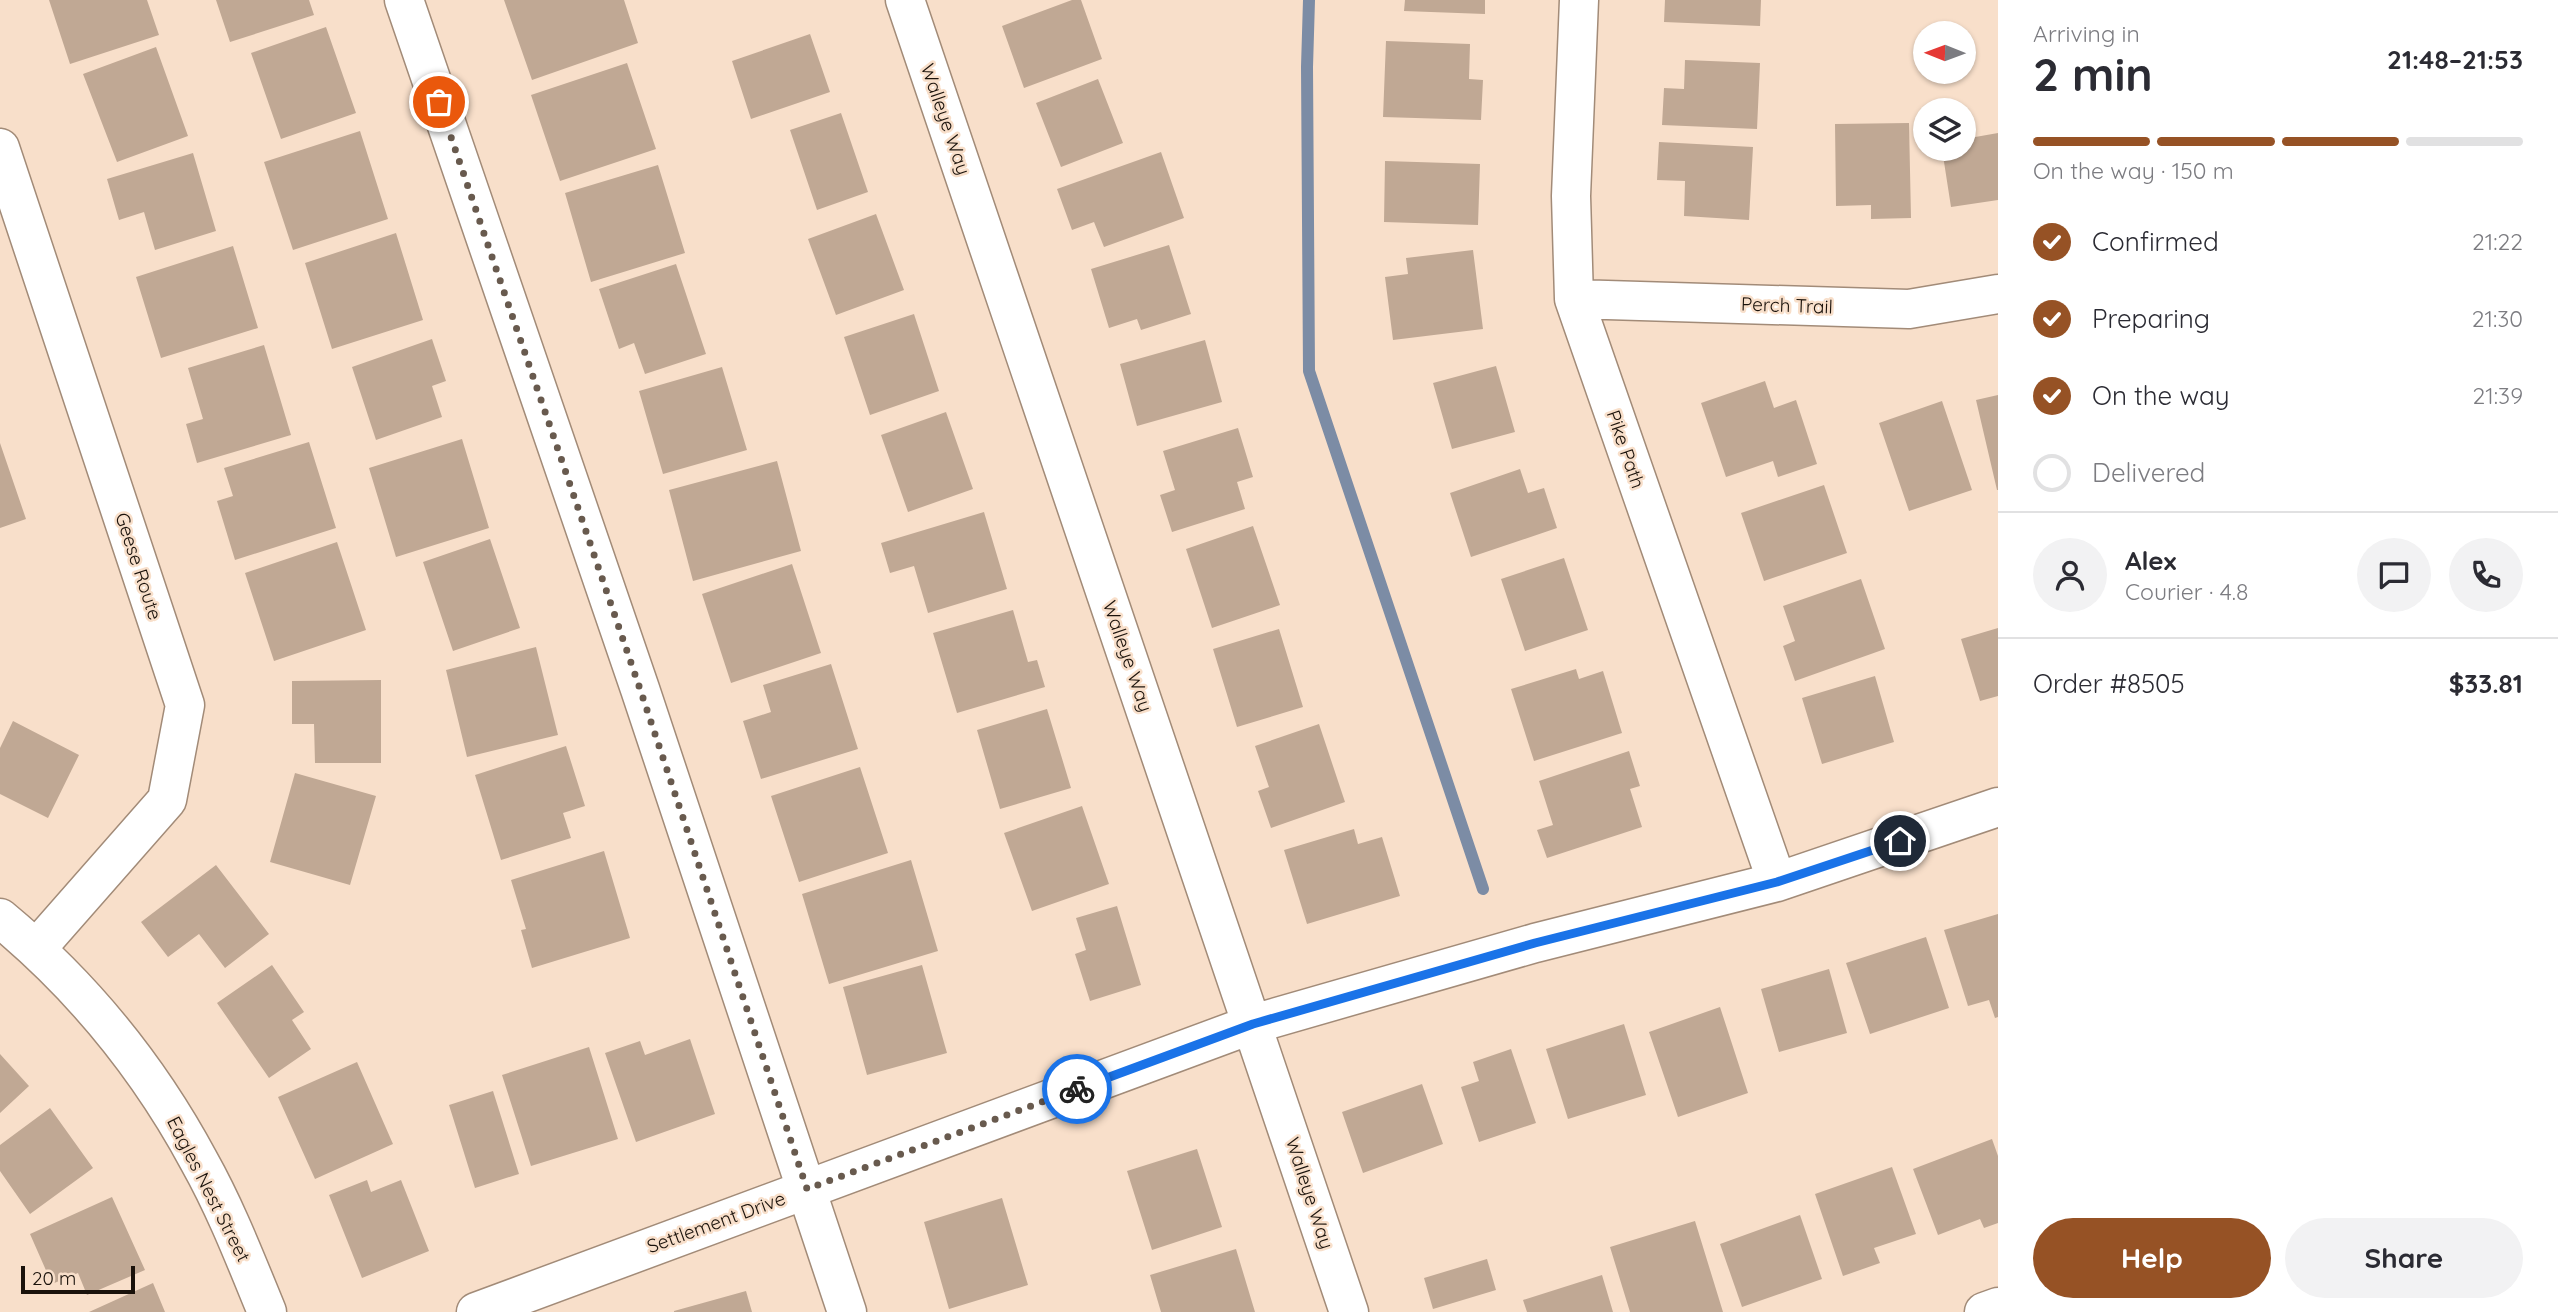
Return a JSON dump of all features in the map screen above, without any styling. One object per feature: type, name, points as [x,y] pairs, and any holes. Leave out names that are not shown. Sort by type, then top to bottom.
[{"type":"street","points":[[404,0],[640,689],[847,1312]]},
{"type":"street","name":"Walleye Way","points":[[905,0],[1349,1312]]},
{"type":"street","name":"Pike Path","points":[[1579,0],[1571,196],[1574,299],[1777,882]]},
{"type":"street","name":"Geese Route","points":[[0,148],[185,705],[167,800],[37,948]]},
{"type":"street","name":"Perch Trail","points":[[1574,299],[1909,309],[1998,294]]},
{"type":"street","name":"Settlement Drive","points":[[475,1312],[1253,1024],[1535,943],[1777,882],[1998,807]]},
{"type":"street","name":"Eagles Nest Street","points":[[0,918],[37,948],[83,996],[126,1048],[169,1109],[200,1161],[230,1223],[267,1312]]},
{"type":"street","points":[[1984,1312],[1998,1307]]},
{"type":"building","points":[[49,0],[147,0],[159,35],[70,64]]},
{"type":"building","points":[[216,0],[309,0],[314,15],[230,42]]},
{"type":"building","points":[[504,0],[624,0],[638,43],[532,80]]},
{"type":"building","points":[[1072,0],[1081,0],[1102,59],[1024,88],[1002,26]]},
{"type":"building","points":[[1405,0],[1485,0],[1485,14],[1404,11]]},
{"type":"building","points":[[1665,0],[1761,0],[1760,26],[1664,22]]},
{"type":"building","points":[[326,27],[356,113],[281,139],[251,53]]},
{"type":"building","points":[[810,34],[830,92],[751,119],[732,61]]},
{"type":"building","points":[[1386,41],[1470,44],[1469,79],[1483,80],[1481,120],[1383,117]]},
{"type":"building","points":[[156,47],[188,136],[117,162],[83,74]]},
{"type":"building","points":[[1685,60],[1760,63],[1757,129],[1662,125],[1664,88],[1684,89]]},
{"type":"building","points":[[627,63],[656,149],[560,181],[531,95]]},
{"type":"building","points":[[1098,79],[1123,143],[1061,167],[1036,103]]},
{"type":"building","points":[[841,113],[868,192],[817,210],[790,130]]},
{"type":"building","points":[[1909,123],[1911,218],[1871,219],[1871,205],[1836,206],[1835,124]]},
{"type":"building","points":[[360,131],[388,219],[293,250],[264,162]]},
{"type":"building","points":[[1998,133],[1998,200],[1951,207],[1944,161],[1976,161],[1976,137]]},
{"type":"building","points":[[1659,142],[1753,147],[1749,220],[1684,216],[1685,181],[1657,180]]},
{"type":"building","points":[[1161,152],[1184,218],[1104,247],[1094,222],[1072,230],[1057,189]]},
{"type":"building","points":[[193,153],[216,231],[155,250],[144,212],[119,220],[107,179]]},
{"type":"building","points":[[1385,161],[1480,164],[1478,225],[1384,222]]},
{"type":"building","points":[[658,165],[685,253],[591,282],[565,193]]},
{"type":"building","points":[[876,214],[904,290],[836,315],[808,239]]},
{"type":"building","points":[[396,233],[423,320],[332,349],[305,263]]},
{"type":"building","points":[[1169,245],[1191,314],[1141,330],[1137,319],[1109,328],[1091,269]]},
{"type":"building","points":[[233,246],[258,328],[161,358],[136,277]]},
{"type":"building","points":[[1473,250],[1483,329],[1393,340],[1385,277],[1408,274],[1406,258]]},
{"type":"building","points":[[676,264],[706,354],[645,374],[634,343],[619,349],[599,289]]},
{"type":"building","points":[[914,314],[939,391],[870,415],[844,337]]},
{"type":"building","points":[[432,339],[446,381],[432,386],[442,417],[376,440],[352,367]]},
{"type":"building","points":[[1205,340],[1222,402],[1137,426],[1120,364]]},
{"type":"building","points":[[264,345],[291,435],[197,463],[186,424],[203,419],[188,368]]},
{"type":"building","points":[[1496,366],[1515,432],[1452,449],[1433,383]]},
{"type":"building","points":[[722,367],[747,450],[663,474],[639,391]]},
{"type":"building","points":[[1765,381],[1774,408],[1796,400],[1817,464],[1778,477],[1773,461],[1726,477],[1701,403]]},
{"type":"building","points":[[1998,395],[1998,490],[1997,490],[1976,400]]},
{"type":"building","points":[[1942,401],[1972,490],[1909,511],[1879,423]]},
{"type":"building","points":[[946,412],[973,489],[908,512],[881,435]]},
{"type":"building","points":[[1238,428],[1253,477],[1237,482],[1245,509],[1172,532],[1160,495],[1175,490],[1163,451]]},
{"type":"building","points":[[462,439],[489,528],[396,557],[369,468]]},
{"type":"building","points":[[309,442],[336,528],[235,560],[217,501],[233,496],[224,468]]},
{"type":"building","points":[[0,443],[26,519],[0,528]]},
{"type":"building","points":[[777,461],[801,551],[693,581],[669,490]]},
{"type":"building","points":[[1520,469],[1528,493],[1544,488],[1557,528],[1471,557],[1450,493]]},
{"type":"building","points":[[1824,485],[1847,553],[1764,581],[1741,513]]},
{"type":"building","points":[[984,512],[1007,589],[928,613],[914,566],[890,573],[881,543]]},
{"type":"building","points":[[1253,526],[1280,605],[1212,628],[1186,549]]},
{"type":"building","points":[[490,539],[520,628],[453,651],[423,562]]},
{"type":"building","points":[[337,542],[366,630],[274,661],[245,573]]},
{"type":"building","points":[[1564,558],[1588,630],[1525,651],[1501,579]]},
{"type":"building","points":[[792,564],[821,653],[731,683],[702,594]]},
{"type":"building","points":[[1861,579],[1885,649],[1795,681],[1783,646],[1795,641],[1783,606]]},
{"type":"building","points":[[1013,610],[1028,662],[1037,660],[1045,687],[957,713],[933,633]]},
{"type":"building","points":[[1998,628],[1998,696],[1980,701],[1961,639]]},
{"type":"building","points":[[1279,629],[1303,707],[1237,727],[1213,649]]},
{"type":"building","points":[[536,647],[558,735],[467,757],[446,670]]},
{"type":"building","points":[[831,664],[858,749],[761,779],[743,721],[771,712],[763,685]]},
{"type":"building","points":[[1576,669],[1579,679],[1603,671],[1622,733],[1534,761],[1511,689]]},
{"type":"building","points":[[1875,676],[1894,742],[1822,764],[1802,698]]},
{"type":"building","points":[[381,680],[381,763],[315,763],[314,724],[292,724],[292,681]]},
{"type":"building","points":[[1047,709],[1071,788],[1000,809],[977,730]]},
{"type":"building","points":[[13,721],[79,755],[48,818],[0,794],[0,748]]},
{"type":"building","points":[[1319,724],[1345,802],[1271,828],[1258,791],[1269,787],[1255,746]]},
{"type":"building","points":[[566,746],[585,806],[563,813],[571,838],[501,860],[475,775]]},
{"type":"building","points":[[1629,751],[1640,786],[1630,789],[1642,827],[1547,858],[1537,830],[1553,825],[1539,781]]},
{"type":"building","points":[[860,767],[888,853],[799,882],[771,796]]},
{"type":"building","points":[[295,773],[376,796],[350,885],[270,862]]},
{"type":"building","points":[[1082,806],[1109,884],[1032,911],[1004,833]]},
{"type":"building","points":[[1354,829],[1358,844],[1382,837],[1400,896],[1307,924],[1284,850]]},
{"type":"building","points":[[604,851],[630,938],[532,968],[521,930],[526,929],[511,880]]},
{"type":"building","points":[[911,860],[938,951],[829,984],[802,894]]},
{"type":"building","points":[[216,865],[269,934],[225,968],[199,934],[168,957],[141,922]]},
{"type":"building","points":[[1117,906],[1141,985],[1090,1001],[1075,954],[1086,950],[1076,918]]},
{"type":"building","points":[[1998,914],[1998,1017],[1995,1018],[1989,1000],[1968,1006],[1944,930]]},
{"type":"building","points":[[1926,937],[1949,1008],[1870,1034],[1846,963]]},
{"type":"building","points":[[272,965],[304,1012],[292,1020],[311,1049],[269,1078],[217,1003]]},
{"type":"building","points":[[922,965],[947,1053],[867,1075],[843,987]]},
{"type":"building","points":[[1829,969],[1847,1033],[1779,1052],[1761,989]]},
{"type":"building","points":[[1720,1007],[1748,1093],[1678,1117],[1649,1032]]},
{"type":"building","points":[[1624,1024],[1646,1095],[1568,1119],[1546,1049]]},
{"type":"building","points":[[690,1039],[715,1114],[636,1142],[605,1053],[640,1041],[645,1055]]},
{"type":"building","points":[[589,1047],[618,1139],[531,1166],[502,1075]]},
{"type":"building","points":[[1511,1049],[1536,1123],[1479,1142],[1461,1087],[1479,1081],[1473,1062]]},
{"type":"building","points":[[0,1054],[29,1086],[0,1113]]},
{"type":"building","points":[[357,1062],[393,1144],[315,1179],[278,1097]]},
{"type":"building","points":[[1422,1084],[1443,1144],[1363,1173],[1342,1112]]},
{"type":"building","points":[[493,1091],[519,1174],[475,1188],[449,1105]]},
{"type":"building","points":[[50,1108],[93,1168],[30,1214],[0,1171],[0,1145]]},
{"type":"building","points":[[1992,1139],[1998,1156],[1998,1223],[1984,1228],[1980,1219],[1938,1235],[1913,1169]]},
{"type":"building","points":[[1197,1149],[1222,1227],[1152,1250],[1127,1171]]},
{"type":"building","points":[[1892,1167],[1916,1234],[1874,1248],[1880,1263],[1843,1276],[1815,1194]]},
{"type":"building","points":[[367,1180],[371,1192],[401,1180],[429,1251],[362,1278],[329,1195]]},
{"type":"building","points":[[112,1197],[145,1270],[87,1295],[78,1273],[52,1284],[30,1234]]},
{"type":"building","points":[[1002,1198],[1028,1285],[949,1309],[924,1222]]},
{"type":"building","points":[[1800,1215],[1822,1279],[1742,1307],[1720,1244]]},
{"type":"building","points":[[1695,1221],[1723,1312],[1630,1312],[1610,1247]]},
{"type":"building","points":[[1236,1249],[1255,1312],[1161,1312],[1150,1275]]},
{"type":"building","points":[[1487,1259],[1496,1290],[1433,1309],[1424,1278]]},
{"type":"building","points":[[1602,1275],[1613,1312],[1527,1312],[1523,1300]]},
{"type":"building","points":[[153,1283],[165,1312],[89,1312]]},
{"type":"building","points":[[746,1291],[752,1312],[674,1312],[674,1311]]},
{"type":"waterway","points":[[1309,0],[1309,371],[1483,889]]},
{"type":"way so far","points":[[439,102],[640,689],[807,1189],[1077,1089]]},
{"type":"route","points":[[1077,1089],[1253,1024],[1535,943],[1777,882],[1900,841]]}]
